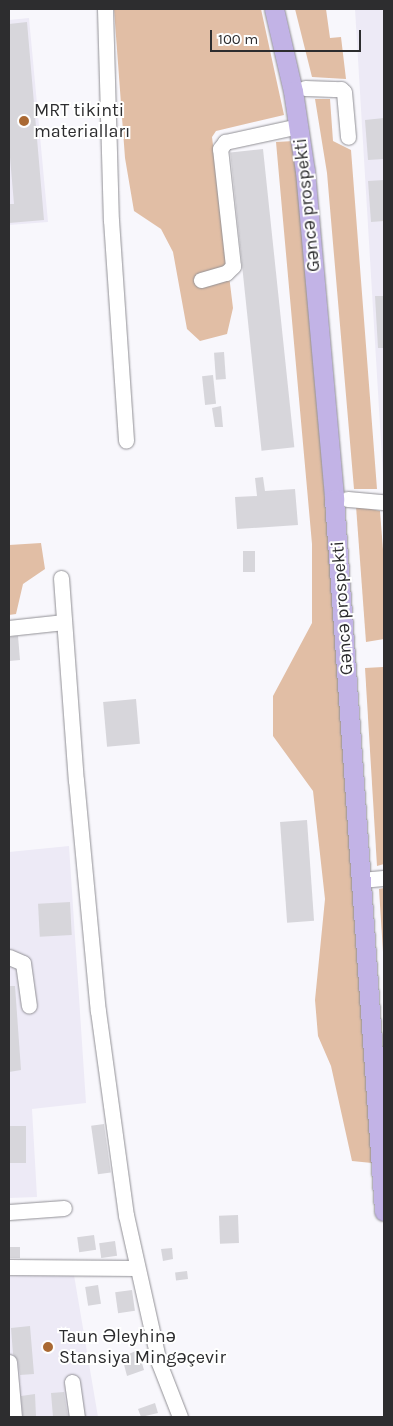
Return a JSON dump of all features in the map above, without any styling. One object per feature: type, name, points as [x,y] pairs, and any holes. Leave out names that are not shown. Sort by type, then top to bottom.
[{"type":"main road","name":"Gəncə prospekti","points":[[274,9],[299,126],[372,879],[384,1211]]},
{"type":"main road","name":"Gəncə prospekti","points":[[287,9],[305,88],[318,172],[347,499],[384,1083]]},
{"type":"street","points":[[105,9],[111,220],[126,440]]},
{"type":"street","points":[[305,88],[341,89],[344,92],[348,137]]},
{"type":"street","points":[[202,280],[226,273],[233,266],[220,148],[225,142],[299,126]]},
{"type":"street","points":[[347,499],[384,502]]},
{"type":"street","points":[[60,578],[98,1011],[136,1268],[159,1363],[180,1417]]},
{"type":"street","points":[[9,628],[64,622]]},
{"type":"street","points":[[9,957],[23,963],[29,1006]]},
{"type":"street","points":[[9,1212],[64,1208]]},
{"type":"street","points":[[9,1267],[136,1268]]},
{"type":"street","points":[[9,1362],[14,1417]]},
{"type":"street","points":[[72,1382],[77,1417]]},
{"type":"shaded area","points":[[114,9],[261,9],[284,115],[216,131],[212,137],[233,308],[227,334],[200,341],[187,329],[173,252],[161,229],[134,211],[125,158]]},
{"type":"shaded area","points":[[295,9],[326,9],[330,38],[341,37],[346,79],[312,77]]},
{"type":"shaded area","points":[[355,9],[384,9],[384,492]]},
{"type":"shaded area","name":"MRT tikinti materialları","points":[[29,18],[48,222],[9,225],[9,20]]},
{"type":"shaded area","points":[[315,99],[330,99],[333,141],[351,150],[377,489],[354,489],[327,173]]},
{"type":"shaded area","points":[[294,141],[305,242],[346,770],[372,1163],[352,1161],[331,1066],[318,1036],[315,1000],[325,899],[313,791],[273,736],[273,696],[312,623],[312,544],[276,142]]},
{"type":"shaded area","points":[[356,506],[380,511],[384,563],[384,639],[366,642]]},
{"type":"shaded area","points":[[41,543],[45,569],[23,584],[16,614],[9,615],[9,545]]},
{"type":"shaded area","points":[[383,667],[384,864],[377,866],[365,668]]},
{"type":"shaded area","points":[[69,846],[86,1103],[32,1109],[37,1197],[9,1198],[9,852]]},
{"type":"shaded area","points":[[384,888],[384,968],[379,889]]},
{"type":"shaded area","name":"Taun Əleyhinə Stansiya Mingəçevir","points":[[74,1275],[98,1417],[9,1417],[9,1276]]},
{"type":"building","name":"MRT tikinti materialları","points":[[27,22],[44,220],[9,223],[9,204],[14,204],[9,146],[9,24]]},
{"type":"building","points":[[384,118],[384,159],[368,160],[365,120]]},
{"type":"building","points":[[263,149],[294,447],[262,451],[230,152]]},
{"type":"building","points":[[384,180],[384,221],[371,222],[368,181]]},
{"type":"building","points":[[375,296],[384,296],[384,348],[378,348]]},
{"type":"building","points":[[224,352],[226,379],[216,380],[214,353]]},
{"type":"building","points":[[213,375],[216,404],[205,405],[202,376]]},
{"type":"building","points":[[221,406],[223,427],[215,427],[212,408]]},
{"type":"building","points":[[263,477],[265,491],[295,489],[298,525],[237,529],[235,497],[257,496],[255,478]]},
{"type":"building","points":[[243,551],[255,551],[255,572],[243,572]]},
{"type":"building","points":[[18,636],[20,660],[9,661],[9,637]]},
{"type":"building","points":[[136,699],[140,744],[107,747],[103,702]]},
{"type":"building","points":[[307,820],[314,921],[287,923],[280,822]]},
{"type":"building","points":[[70,902],[72,935],[40,937],[38,904]]},
{"type":"building","points":[[9,986],[15,986],[21,1070],[9,1072]]},
{"type":"building","points":[[104,1124],[111,1173],[98,1174],[91,1126]]},
{"type":"building","points":[[10,1126],[26,1126],[26,1163],[10,1163]]},
{"type":"building","points":[[238,1215],[239,1243],[220,1244],[219,1216]]},
{"type":"building","points":[[94,1235],[96,1250],[79,1252],[77,1237]]},
{"type":"building","points":[[115,1241],[117,1256],[101,1258],[99,1243]]},
{"type":"building","points":[[9,1247],[20,1247],[20,1258],[9,1258]]},
{"type":"building","points":[[172,1248],[173,1259],[163,1261],[161,1249]]},
{"type":"building","points":[[187,1271],[188,1279],[176,1280],[175,1272]]},
{"type":"building","points":[[98,1285],[101,1304],[88,1306],[85,1287]]},
{"type":"building","points":[[132,1290],[135,1311],[118,1313],[115,1292]]},
{"type":"building","points":[[30,1326],[34,1374],[20,1375],[18,1361],[13,1354],[11,1328]]},
{"type":"building","points":[[138,1350],[144,1370],[127,1376],[122,1357]]},
{"type":"building","points":[[64,1392],[68,1417],[53,1417],[51,1393]]},
{"type":"building","points":[[35,1394],[36,1417],[23,1417],[21,1396]]},
{"type":"building","points":[[155,1403],[158,1413],[141,1417],[138,1409]]},
{"type":"place","name":"MRT tikinti materialları","points":[[24,121]]},
{"type":"place","name":"Taun Əleyhinə Stansiya Mingəçevir","points":[[48,1347]]}]
